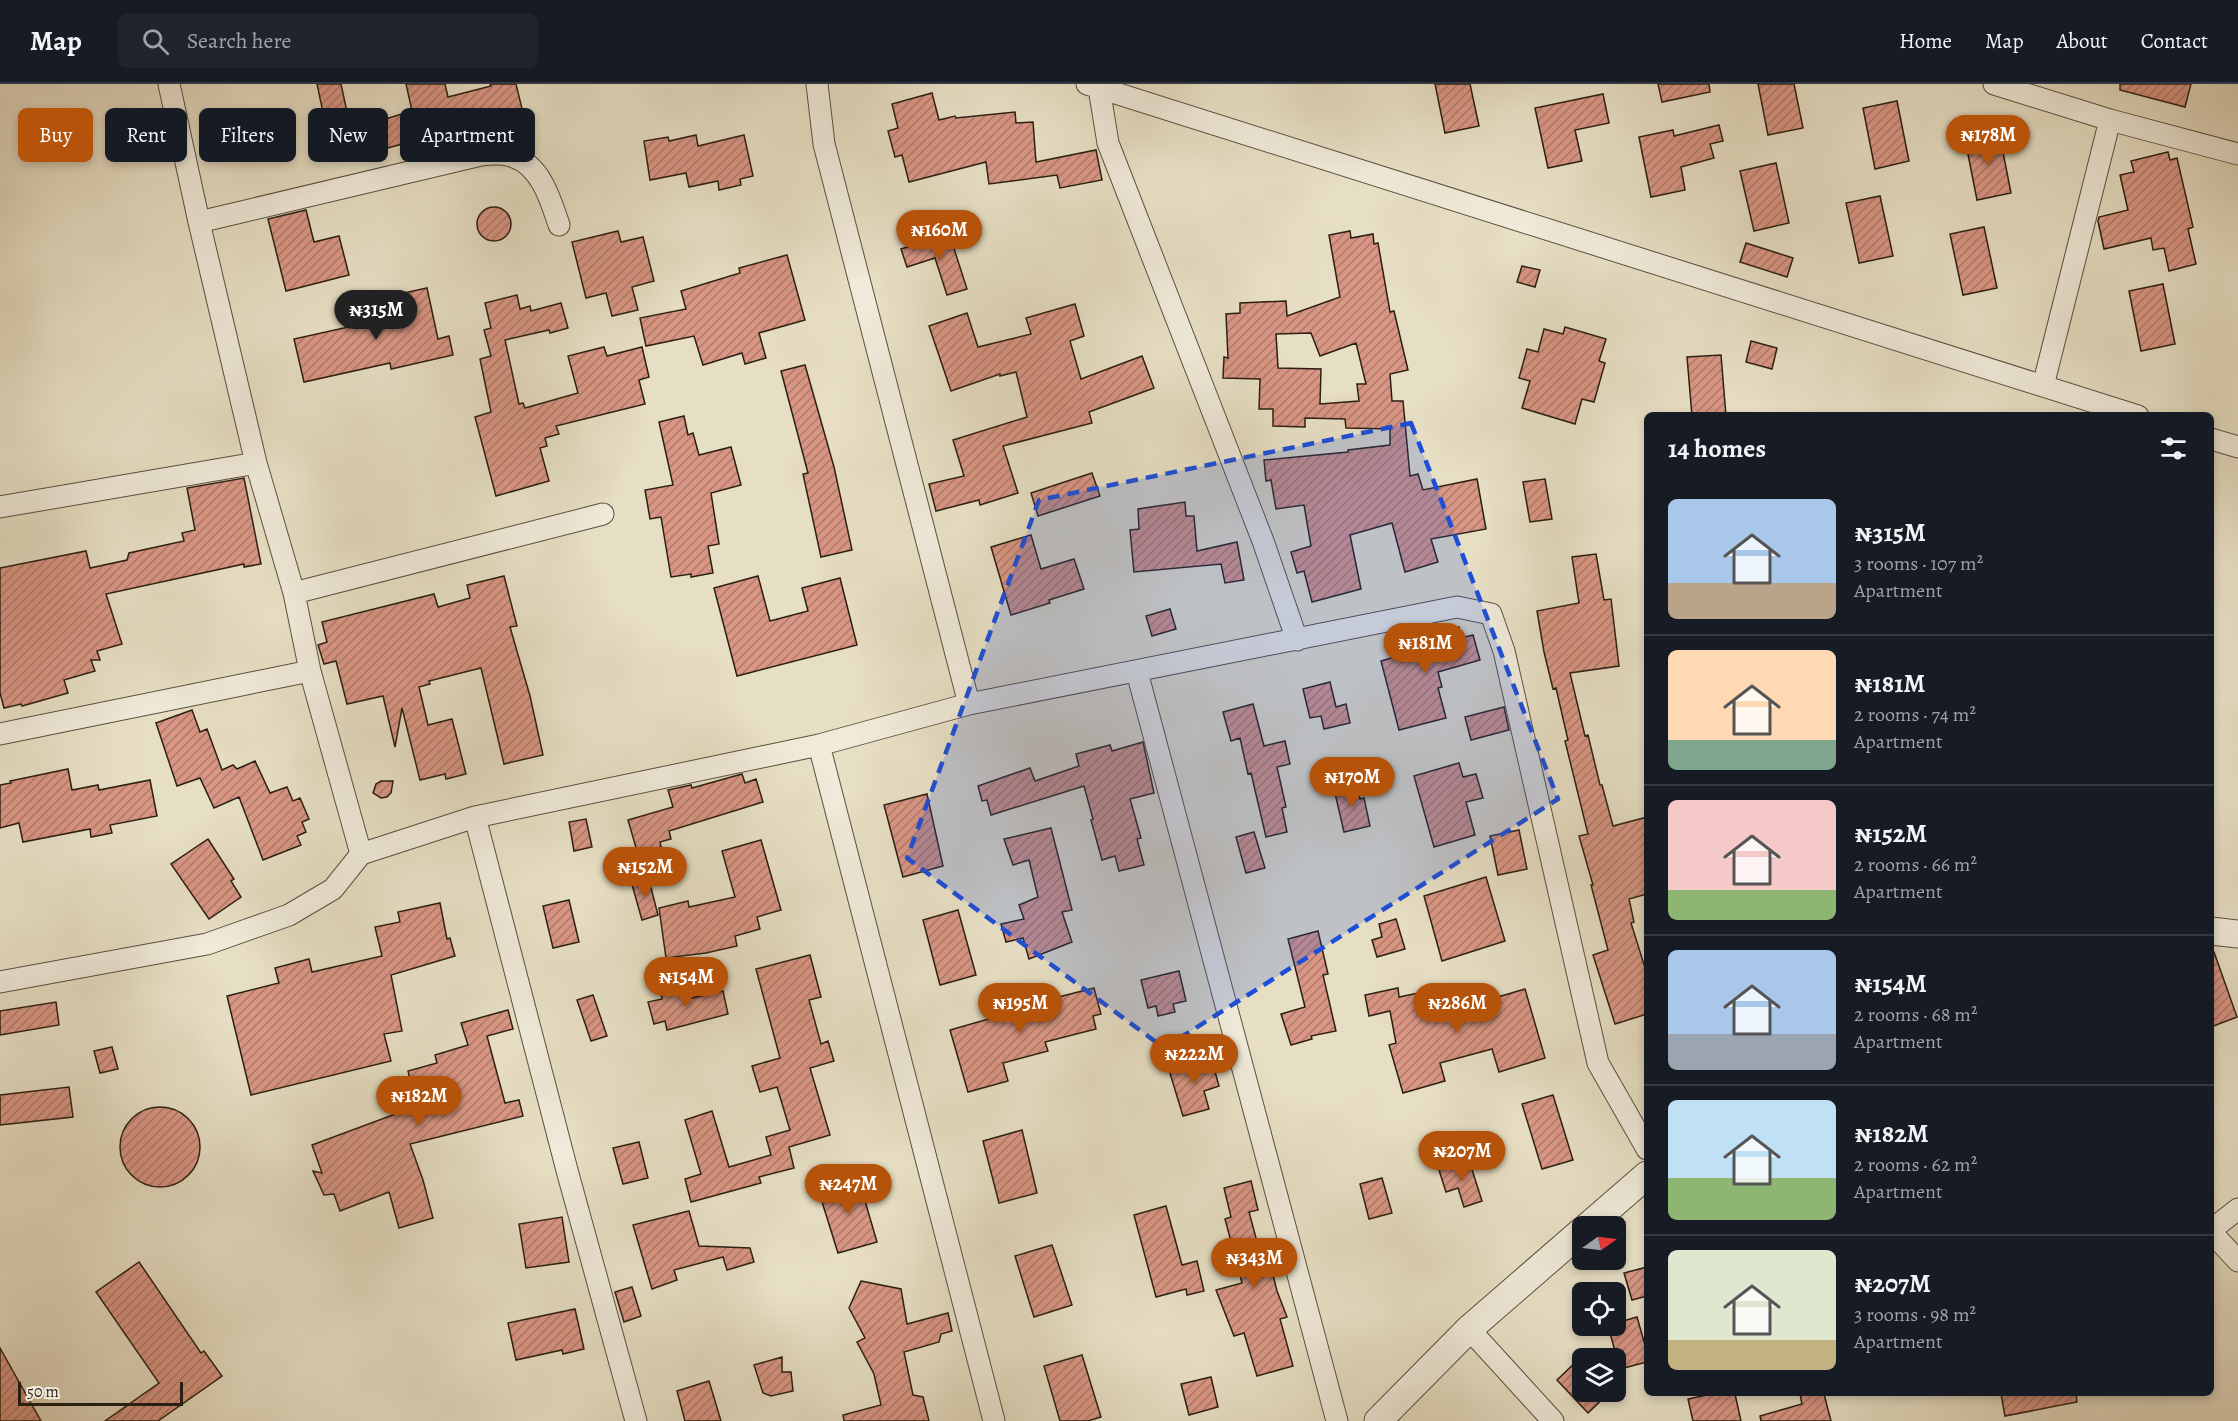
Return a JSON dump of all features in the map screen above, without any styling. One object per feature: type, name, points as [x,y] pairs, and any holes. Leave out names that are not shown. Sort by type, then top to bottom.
[{"type":"street","points":[[168,84],[256,463],[294,593],[310,671],[361,854]]},
{"type":"street","points":[[817,84],[824,144],[969,704]]},
{"type":"street","points":[[1994,84],[2110,120],[2238,154]]},
{"type":"street","points":[[1093,86],[2125,412]]},
{"type":"street","points":[[1093,86],[1108,143],[1263,541],[1298,640]]},
{"type":"street","points":[[2043,386],[2110,120]]},
{"type":"street","points":[[199,222],[481,155],[500,154],[516,157],[535,173],[547,192],[560,225]]},
{"type":"street","points":[[2214,440],[2238,447]]},
{"type":"street","points":[[0,507],[256,463]]},
{"type":"street","points":[[294,593],[603,514]]},
{"type":"street","points":[[0,982],[207,944],[289,915],[333,890],[361,854],[475,817],[819,745],[969,704],[1457,607],[1491,614],[1504,651],[1598,1063],[1644,1144]]},
{"type":"street","points":[[0,734],[310,671]]},
{"type":"street","points":[[1137,672],[1337,1421]]},
{"type":"street","points":[[819,745],[994,1421]]},
{"type":"street","points":[[475,817],[568,1174],[636,1421]]},
{"type":"street","points":[[2214,931],[2238,934]]},
{"type":"street","points":[[1600,1216],[1644,1178]]},
{"type":"street","points":[[2214,1229],[2238,1209]]},
{"type":"street","points":[[2214,1234],[2238,1261]]},
{"type":"street","points":[[1378,1421],[1469,1329],[1572,1240]]},
{"type":"street","points":[[1469,1329],[1553,1421]]},
{"type":"highlighted area","points":[[1411,423],[1558,799],[1164,1048],[907,858],[1039,500]]},
{"type":"building","points":[[317,84],[341,84],[346,108],[322,108]]},
{"type":"building","points":[[406,84],[445,84],[448,97],[491,86],[490,84],[516,84],[522,108],[411,108]]},
{"type":"building","points":[[1435,84],[1470,84],[1479,126],[1445,133]]},
{"type":"building","points":[[1658,84],[1709,84],[1710,92],[1662,102]]},
{"type":"building","points":[[1758,84],[1794,84],[1803,128],[1768,135]]},
{"type":"building","points":[[2120,84],[2191,84],[2185,107],[2120,90]]},
{"type":"building","points":[[932,93],[939,120],[955,116],[956,118],[1015,112],[1016,123],[1033,122],[1036,162],[1096,150],[1102,180],[1060,188],[1057,175],[989,184],[986,162],[909,182],[902,155],[895,157],[888,131],[898,128],[892,104]]},
{"type":"building","points":[[1603,94],[1609,123],[1575,130],[1582,161],[1548,168],[1535,108]]},
{"type":"building","points":[[1897,101],[1909,161],[1875,169],[1863,108]]},
{"type":"building","points":[[400,115],[400,145],[388,148],[388,118]]},
{"type":"building","points":[[1719,125],[1723,141],[1710,144],[1714,158],[1681,167],[1685,190],[1651,197],[1639,137],[1673,130],[1674,136]]},
{"type":"building","points":[[1999,132],[2011,193],[1977,200],[1965,139]]},
{"type":"building","points":[[696,135],[698,146],[744,135],[753,176],[740,179],[741,185],[719,190],[718,181],[689,187],[686,173],[650,180],[644,141],[668,137],[669,141]]},
{"type":"building","points":[[2168,152],[2170,160],[2177,158],[2193,227],[2188,229],[2196,264],[2169,271],[2164,248],[2153,250],[2151,238],[2104,249],[2098,221],[2099,217],[2128,210],[2120,175],[2134,172],[2131,161]]},
{"type":"building","points":[[1776,163],[1789,223],[1754,231],[1740,171]]},
{"type":"building","points":[[1880,196],[1893,256],[1859,263],[1846,203]]},
{"type":"building","points":[[494,207],[506,212],[511,224],[506,236],[494,241],[482,236],[477,224],[482,212]]},
{"type":"building","points":[[306,210],[314,242],[339,236],[349,275],[286,291],[268,219]]},
{"type":"building","points":[[1984,227],[1997,288],[1963,295],[1950,234]]},
{"type":"building","points":[[618,231],[621,242],[643,237],[654,281],[632,287],[638,310],[612,316],[606,293],[586,298],[572,242]]},
{"type":"building","points":[[1350,231],[1351,238],[1373,234],[1374,244],[1378,243],[1390,312],[1394,311],[1408,370],[1390,374],[1392,401],[1403,401],[1410,476],[1418,474],[1423,490],[1477,479],[1486,529],[1431,539],[1438,562],[1405,572],[1392,523],[1350,535],[1361,589],[1312,602],[1304,571],[1297,573],[1291,552],[1311,546],[1304,505],[1276,509],[1271,480],[1266,481],[1264,460],[1348,452],[1348,450],[1390,445],[1390,429],[1346,428],[1345,419],[1305,418],[1305,427],[1273,426],[1273,409],[1259,409],[1260,379],[1223,378],[1224,357],[1228,358],[1226,314],[1240,313],[1240,303],[1286,301],[1287,316],[1340,297],[1329,235]],"holes":[[[1311,333],[1320,356],[1356,343],[1366,384],[1357,384],[1359,401],[1320,404],[1321,369],[1278,368],[1276,334]]]},
{"type":"building","points":[[949,233],[967,289],[947,295],[935,258],[907,267],[901,249]]},
{"type":"building","points":[[1746,243],[1793,258],[1787,277],[1740,262]]},
{"type":"building","points":[[787,255],[805,320],[759,333],[766,358],[745,364],[742,353],[703,365],[694,336],[646,346],[640,318],[686,309],[681,291],[740,273],[739,268]]},
{"type":"building","points":[[1522,266],[1540,270],[1535,287],[1517,282]]},
{"type":"building","points":[[2163,284],[2175,344],[2141,351],[2129,291]]},
{"type":"building","points":[[427,288],[438,339],[449,336],[453,355],[391,369],[390,363],[304,382],[294,339],[380,320],[378,310],[397,306],[395,295]]},
{"type":"building","points":[[517,295],[520,309],[530,306],[531,311],[561,303],[568,328],[505,340],[519,404],[523,403],[525,408],[578,393],[568,356],[604,347],[607,356],[642,347],[649,377],[639,380],[645,404],[556,426],[559,434],[545,438],[547,446],[540,448],[549,481],[496,496],[475,417],[491,412],[480,359],[491,356],[484,330],[491,328],[485,303]]},
{"type":"building","points":[[1075,304],[1084,336],[1070,341],[1081,379],[1142,356],[1154,388],[1089,412],[1092,423],[1003,446],[1018,493],[980,505],[979,500],[936,511],[929,484],[964,476],[953,440],[1027,417],[1016,372],[1000,376],[1000,374],[951,391],[929,326],[967,313],[978,347],[1031,334],[1026,318]]},
{"type":"building","points":[[1565,327],[1606,339],[1599,361],[1605,363],[1594,402],[1582,399],[1575,424],[1522,408],[1530,381],[1519,378],[1527,349],[1538,352],[1544,329],[1563,334]]},
{"type":"building","points":[[1751,341],[1777,348],[1772,369],[1746,362]]},
{"type":"building","points":[[1721,355],[1726,412],[1692,412],[1687,357]]},
{"type":"building","points":[[805,365],[834,467],[852,550],[821,557],[803,474],[808,473],[781,371]]},
{"type":"building","points":[[684,416],[688,435],[693,433],[699,455],[731,447],[741,485],[711,493],[719,544],[708,546],[713,573],[691,577],[691,574],[671,577],[661,517],[650,519],[645,490],[673,485],[659,422]]},
{"type":"building","points":[[1092,473],[1100,496],[1038,516],[1031,493]]},
{"type":"building","points":[[244,478],[261,564],[244,567],[244,564],[106,594],[122,644],[97,651],[100,660],[91,660],[95,671],[64,680],[68,693],[22,706],[21,704],[4,708],[0,693],[0,568],[86,551],[90,568],[127,560],[129,553],[184,541],[182,533],[195,530],[187,488]]},
{"type":"building","points":[[1545,479],[1552,519],[1530,522],[1523,482]]},
{"type":"building","points":[[1185,502],[1186,516],[1194,516],[1197,551],[1237,542],[1244,580],[1225,583],[1221,564],[1134,572],[1130,530],[1139,529],[1138,509]]},
{"type":"building","points":[[1031,535],[1041,569],[1074,559],[1084,589],[1011,615],[991,547]]},
{"type":"building","points":[[1596,554],[1604,600],[1611,599],[1619,666],[1570,673],[1585,736],[1588,735],[1613,826],[1644,818],[1644,895],[1629,899],[1634,922],[1631,923],[1644,964],[1644,1015],[1615,1024],[1593,955],[1608,950],[1579,836],[1588,834],[1565,741],[1568,740],[1556,688],[1553,689],[1544,652],[1537,611],[1579,603],[1572,557]]},
{"type":"building","points":[[504,576],[517,626],[510,627],[530,696],[543,755],[504,764],[481,668],[429,681],[430,684],[419,687],[428,725],[452,719],[466,774],[446,779],[445,774],[420,780],[402,708],[395,747],[383,696],[347,704],[336,661],[324,664],[318,645],[327,642],[322,622],[434,594],[438,607],[470,598],[467,585]]},
{"type":"building","points":[[758,576],[770,621],[808,611],[802,588],[840,578],[857,645],[737,676],[714,588]]},
{"type":"building","points":[[1170,609],[1176,629],[1152,636],[1146,616]]},
{"type":"building","points":[[1459,627],[1461,638],[1473,635],[1480,660],[1438,672],[1442,687],[1438,688],[1446,718],[1399,730],[1381,661],[1398,656],[1395,642]]},
{"type":"building","points":[[1330,682],[1336,707],[1346,704],[1350,723],[1324,729],[1321,716],[1310,718],[1303,689]]},
{"type":"building","points":[[1253,704],[1264,746],[1285,741],[1290,764],[1277,767],[1286,807],[1282,808],[1287,832],[1266,837],[1240,738],[1231,741],[1223,712]]},
{"type":"building","points":[[1504,707],[1509,730],[1471,740],[1465,717]]},
{"type":"building","points":[[192,710],[200,732],[207,729],[222,770],[233,765],[237,769],[255,761],[270,793],[287,787],[293,801],[300,798],[309,819],[302,822],[306,832],[297,836],[301,845],[263,860],[239,797],[214,808],[200,778],[177,786],[156,723]]},
{"type":"building","points":[[1143,742],[1154,793],[1130,799],[1141,838],[1137,839],[1144,865],[1119,871],[1115,856],[1102,860],[1084,786],[991,815],[987,800],[982,801],[978,786],[1030,768],[1035,781],[1079,766],[1076,754],[1110,745],[1112,751]]},
{"type":"building","points":[[1459,763],[1463,777],[1476,774],[1483,798],[1466,802],[1475,835],[1434,847],[1414,776]]},
{"type":"building","points":[[68,769],[72,790],[98,785],[99,790],[150,780],[157,816],[110,825],[112,833],[91,837],[90,829],[23,842],[19,823],[0,828],[0,785]]},
{"type":"building","points":[[742,774],[745,783],[756,779],[763,802],[669,831],[671,839],[660,842],[662,851],[639,858],[628,820],[673,807],[668,790],[691,785],[692,788]]},
{"type":"building","points":[[381,781],[393,781],[391,793],[387,797],[381,798],[373,793],[376,784]]},
{"type":"building","points":[[1356,784],[1360,799],[1364,798],[1370,826],[1344,832],[1334,789]]},
{"type":"building","points":[[927,794],[943,866],[903,877],[884,805]]},
{"type":"building","points":[[586,819],[592,847],[574,851],[569,822]]},
{"type":"building","points":[[1051,828],[1072,910],[1062,912],[1072,942],[1029,959],[1023,938],[1006,942],[1001,924],[1024,919],[1019,905],[1038,897],[1029,860],[1013,865],[1004,839]]},
{"type":"building","points":[[1519,830],[1527,869],[1498,875],[1490,836]]},
{"type":"building","points":[[1254,832],[1265,868],[1246,873],[1236,837]]},
{"type":"building","points":[[208,839],[234,879],[231,881],[241,897],[209,919],[171,864]]},
{"type":"building","points":[[761,840],[781,910],[757,917],[760,929],[735,936],[737,946],[666,958],[659,908],[688,901],[689,907],[735,897],[722,851]]},
{"type":"building","points":[[648,876],[658,915],[642,920],[631,881]]},
{"type":"building","points":[[1486,877],[1505,941],[1442,961],[1424,896]]},
{"type":"building","points":[[569,900],[579,942],[553,948],[543,906]]},
{"type":"building","points":[[440,903],[447,939],[450,938],[455,956],[391,975],[402,1031],[384,1034],[391,1061],[251,1095],[227,996],[279,983],[275,968],[309,959],[312,972],[382,956],[375,927],[400,922],[398,912]]},
{"type":"building","points":[[958,910],[976,975],[940,985],[923,920]]},
{"type":"building","points":[[1396,919],[1405,949],[1377,957],[1372,940],[1382,937],[1379,924]]},
{"type":"building","points":[[1318,931],[1328,974],[1323,975],[1336,1031],[1311,1036],[1312,1039],[1291,1045],[1281,1014],[1305,1007],[1288,939]]},
{"type":"building","points":[[2214,952],[2237,1017],[2214,1026]]},
{"type":"building","points":[[810,955],[821,997],[809,1000],[821,1044],[828,1041],[834,1061],[810,1068],[830,1135],[789,1147],[794,1168],[759,1177],[761,1183],[691,1202],[685,1179],[701,1174],[685,1120],[712,1111],[729,1167],[771,1155],[766,1137],[790,1130],[777,1087],[760,1092],[752,1066],[780,1058],[756,969]]},
{"type":"building","points":[[1179,971],[1186,1001],[1173,1004],[1175,1012],[1158,1016],[1156,1006],[1148,1008],[1141,980]]},
{"type":"building","points":[[678,982],[683,1000],[723,991],[728,1014],[667,1030],[665,1021],[654,1024],[648,1002],[662,999],[660,987]]},
{"type":"building","points":[[1467,987],[1471,1005],[1525,989],[1545,1058],[1499,1072],[1492,1049],[1440,1063],[1445,1081],[1403,1093],[1389,1045],[1396,1043],[1390,1011],[1369,1016],[1365,995],[1398,988],[1399,997],[1418,993],[1427,1020],[1455,1012],[1449,992]]},
{"type":"building","points":[[1094,988],[1101,1014],[1093,1016],[1096,1029],[1045,1042],[1048,1051],[1003,1063],[1008,1081],[968,1092],[950,1030],[1013,1012],[1009,999],[1033,993],[1035,1003]]},
{"type":"building","points":[[593,995],[607,1036],[591,1041],[577,1000]]},
{"type":"building","points":[[56,1002],[59,1025],[0,1035],[0,1011]]},
{"type":"building","points":[[508,1010],[513,1029],[487,1036],[505,1103],[519,1100],[523,1116],[410,1144],[433,1218],[399,1228],[389,1192],[340,1211],[334,1194],[324,1195],[313,1171],[322,1173],[312,1145],[417,1106],[408,1071],[437,1063],[435,1055],[468,1045],[461,1023]]},
{"type":"building","points":[[112,1047],[118,1069],[100,1073],[94,1051]]},
{"type":"building","points":[[1211,1057],[1219,1086],[1204,1091],[1209,1109],[1183,1116],[1169,1070]]},
{"type":"building","points":[[69,1087],[73,1117],[0,1125],[0,1095]]},
{"type":"building","points":[[1553,1095],[1573,1160],[1542,1169],[1522,1104]]},
{"type":"building","points":[[160,1107],[175,1110],[188,1119],[197,1132],[200,1147],[197,1162],[188,1175],[175,1184],[160,1187],[145,1184],[132,1175],[123,1162],[120,1147],[123,1132],[132,1119],[145,1110]]},
{"type":"building","points":[[1022,1130],[1037,1193],[999,1203],[983,1141]]},
{"type":"building","points":[[639,1142],[648,1178],[623,1184],[613,1148]]},
{"type":"building","points":[[1469,1160],[1482,1201],[1464,1207],[1458,1188],[1446,1192],[1439,1170]]},
{"type":"building","points":[[858,1177],[877,1242],[838,1253],[818,1189]]},
{"type":"building","points":[[1382,1178],[1392,1213],[1369,1219],[1360,1184]]},
{"type":"building","points":[[1251,1181],[1258,1210],[1249,1212],[1260,1253],[1267,1251],[1277,1291],[1287,1317],[1280,1319],[1293,1366],[1257,1376],[1244,1333],[1234,1336],[1216,1290],[1242,1283],[1225,1219],[1231,1217],[1224,1188]]},
{"type":"building","points":[[1166,1206],[1182,1265],[1197,1261],[1204,1291],[1187,1295],[1186,1289],[1156,1297],[1134,1215]]},
{"type":"building","points":[[689,1211],[699,1246],[750,1248],[754,1262],[727,1270],[723,1257],[674,1270],[677,1280],[652,1289],[633,1225]]},
{"type":"building","points":[[562,1217],[569,1262],[526,1268],[519,1224]]},
{"type":"building","points":[[1052,1245],[1072,1305],[1034,1317],[1015,1256]]},
{"type":"building","points":[[139,1262],[201,1353],[204,1351],[222,1376],[158,1421],[105,1421],[159,1383],[96,1292]]},
{"type":"building","points":[[1644,1268],[1644,1297],[1632,1300],[1624,1273]]},
{"type":"building","points":[[861,1281],[901,1289],[907,1324],[948,1313],[952,1331],[941,1334],[939,1342],[904,1352],[913,1395],[923,1397],[929,1421],[844,1421],[843,1415],[881,1405],[874,1374],[857,1342],[865,1338],[849,1308]]},
{"type":"building","points":[[632,1287],[641,1316],[624,1322],[615,1292]]},
{"type":"building","points":[[575,1309],[584,1349],[563,1354],[562,1350],[516,1360],[508,1323]]},
{"type":"building","points":[[1637,1317],[1644,1342],[1644,1363],[1626,1367],[1626,1348],[1614,1348],[1611,1336],[1626,1336],[1626,1320]]},
{"type":"building","points":[[0,1348],[41,1421],[0,1421]]},
{"type":"building","points":[[1082,1355],[1101,1417],[1088,1421],[1060,1421],[1044,1366]]},
{"type":"building","points":[[782,1357],[782,1372],[791,1372],[793,1391],[771,1396],[763,1393],[754,1365]]},
{"type":"building","points":[[1572,1366],[1572,1396],[1557,1380]]},
{"type":"building","points":[[1211,1377],[1218,1407],[1189,1415],[1181,1384]]},
{"type":"building","points":[[709,1381],[721,1421],[685,1421],[677,1391]]},
{"type":"building","points":[[1702,1396],[1735,1396],[1741,1421],[1693,1421],[1688,1399]]},
{"type":"building","points":[[1800,1396],[1825,1396],[1831,1421],[1761,1421],[1760,1416],[1802,1404]]},
{"type":"building","points":[[2001,1396],[2076,1396],[2077,1402],[2005,1416]]},
{"type":"building","points":[[1578,1402],[1600,1402],[1588,1413]]}]
